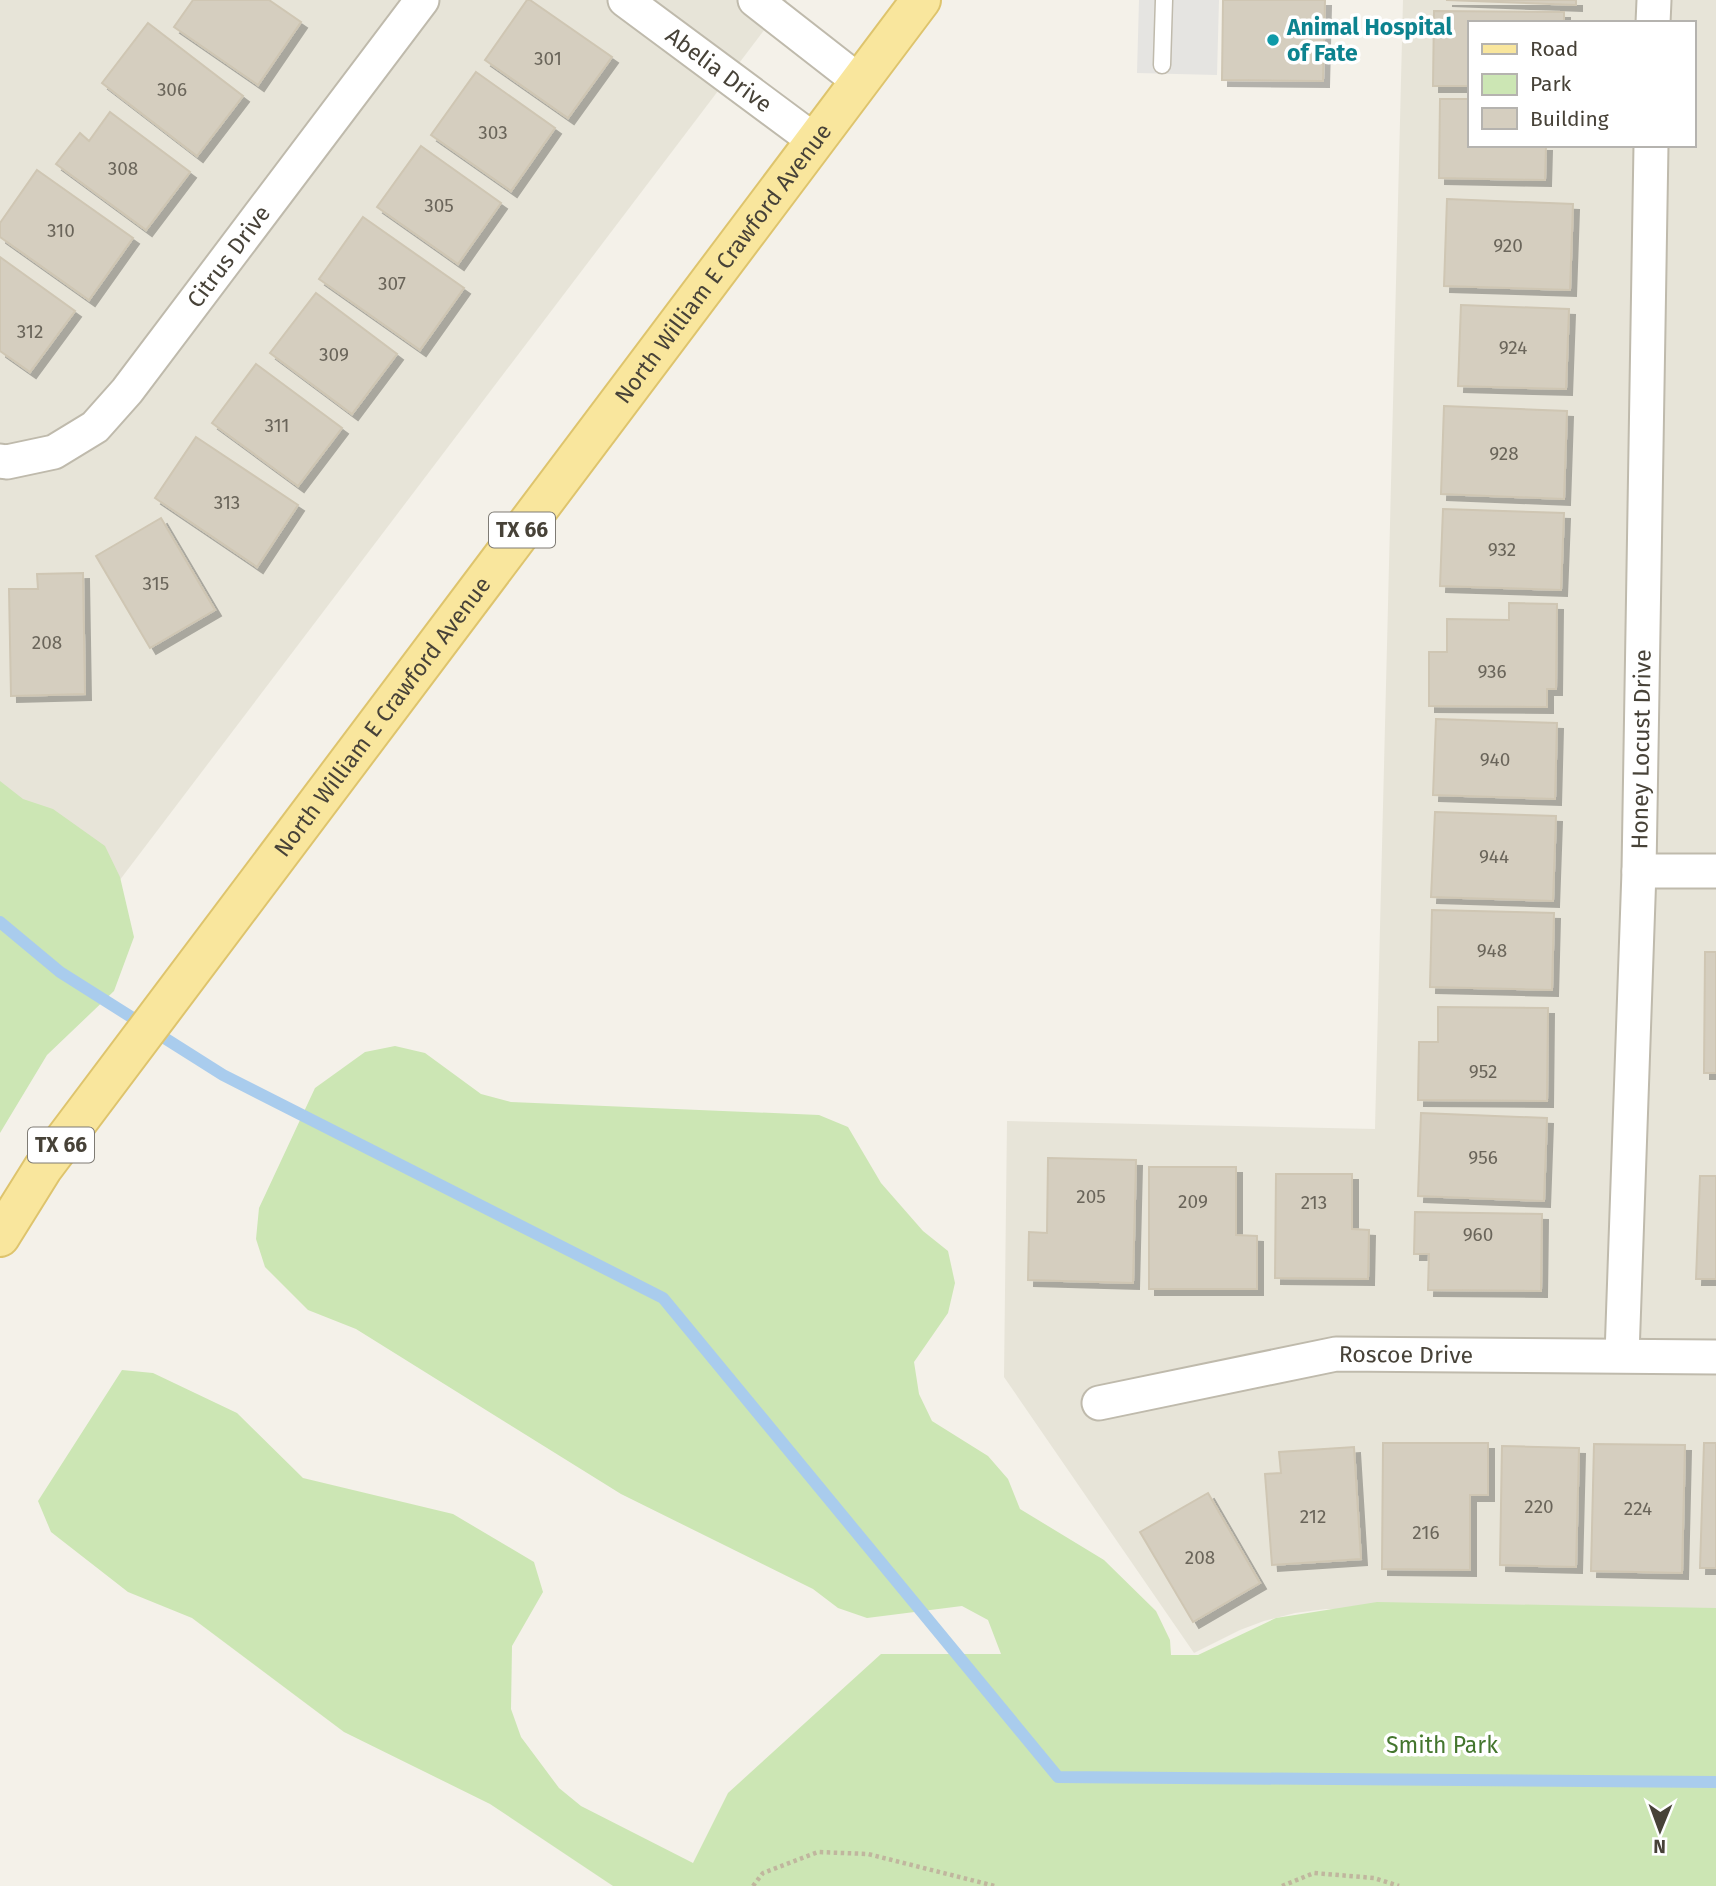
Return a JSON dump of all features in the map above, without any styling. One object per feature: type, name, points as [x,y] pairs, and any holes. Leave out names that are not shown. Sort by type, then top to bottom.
[{"type":"main road","name":"North William E Crawford Avenue","points":[[0,1237],[43,1168],[921,0]]},
{"type":"street","name":"Citrus Drive","points":[[0,461],[7,462],[54,452],[95,427],[127,391],[422,0]]},
{"type":"street","name":"Abelia Drive","points":[[625,0],[815,141]]},
{"type":"street","points":[[755,0],[860,82]]},
{"type":"street","points":[[1653,21],[1654,0]]},
{"type":"street","name":"Honey Locust Drive","points":[[1622,1355],[1639,871],[1651,147]]},
{"type":"street","points":[[1639,871],[1716,872]]},
{"type":"street","name":"Roscoe Drive","points":[[1099,1403],[1336,1354],[1716,1357]]},
{"type":"lane","points":[[1162,65],[1164,0]]},
{"type":"path","points":[[753,1886],[763,1873],[818,1852],[867,1854],[995,1886]]},
{"type":"path","points":[[1282,1886],[1314,1873],[1374,1878],[1399,1886]]},
{"type":"shaded area","points":[[0,0],[787,0],[66,951],[0,902]]},
{"type":"shaded area","points":[[1139,0],[1219,0],[1217,75],[1137,73]]},
{"type":"shaded area","points":[[1403,0],[1716,0],[1716,1612],[1326,1609],[1264,1621],[1194,1653],[1004,1377],[1007,1121],[1375,1129]]},
{"type":"green space","points":[[0,781],[23,799],[53,809],[105,846],[120,877],[134,937],[114,991],[47,1055],[0,1133]]},
{"type":"green space","name":"Smith Park","points":[[395,1046],[425,1053],[481,1094],[511,1102],[819,1115],[848,1127],[881,1183],[923,1231],[948,1251],[955,1283],[948,1313],[914,1362],[919,1394],[932,1421],[988,1456],[1008,1479],[1020,1509],[1104,1560],[1156,1611],[1170,1640],[1171,1655],[1198,1655],[1276,1618],[1377,1602],[1716,1608],[1716,1886],[613,1886],[490,1804],[344,1732],[192,1618],[128,1592],[51,1532],[38,1501],[122,1370],[153,1373],[237,1413],[303,1478],[453,1514],[534,1562],[543,1592],[512,1646],[511,1709],[521,1737],[559,1788],[581,1806],[693,1863],[728,1793],[881,1654],[1001,1654],[988,1620],[962,1606],[867,1618],[838,1608],[813,1589],[621,1494],[356,1329],[308,1310],[265,1267],[256,1239],[259,1208],[315,1088],[365,1052]]},
{"type":"building","points":[[193,0],[269,0],[301,22],[258,85],[174,27]]},
{"type":"building","points":[[527,0],[612,57],[568,118],[485,60]]},
{"type":"building","name":"Animal Hospital of Fate","points":[[1223,0],[1325,0],[1323,81],[1222,80]]},
{"type":"building","points":[[1446,0],[1576,0],[1576,5]]},
{"type":"building","points":[[1434,11],[1564,12],[1564,21],[1468,21],[1468,86],[1433,86]]},
{"type":"building","points":[[148,23],[243,96],[197,156],[102,83]]},
{"type":"building","points":[[476,72],[555,128],[511,191],[431,135]]},
{"type":"building","points":[[1440,99],[1468,99],[1468,147],[1546,147],[1545,180],[1439,178]]},
{"type":"building","points":[[110,112],[190,172],[146,230],[56,164],[80,133],[89,141]]},
{"type":"building","points":[[421,146],[501,203],[458,264],[377,207]]},
{"type":"building","points":[[37,170],[133,238],[89,300],[0,237],[0,223]]},
{"type":"building","points":[[1447,199],[1573,204],[1570,290],[1444,286]]},
{"type":"building","points":[[363,217],[464,288],[420,350],[319,279]]},
{"type":"building","points":[[0,257],[75,311],[30,372],[0,351]]},
{"type":"building","points":[[316,293],[397,354],[352,414],[270,353]]},
{"type":"building","points":[[1461,305],[1569,309],[1566,389],[1458,386]]},
{"type":"building","points":[[256,364],[342,428],[298,486],[212,423]]},
{"type":"building","points":[[1444,406],[1567,411],[1564,499],[1441,494]]},
{"type":"building","points":[[196,437],[298,505],[257,567],[155,498]]},
{"type":"building","points":[[1443,509],[1564,513],[1561,590],[1440,586]]},
{"type":"building","points":[[161,518],[215,610],[150,648],[96,556]]},
{"type":"building","points":[[83,573],[85,694],[11,696],[9,589],[38,589],[37,574]]},
{"type":"building","points":[[1509,603],[1557,604],[1556,689],[1547,689],[1547,707],[1429,706],[1429,652],[1447,652],[1447,619],[1509,620]]},
{"type":"building","points":[[1436,719],[1557,723],[1555,799],[1433,795]]},
{"type":"building","points":[[1435,812],[1556,816],[1553,901],[1431,897]]},
{"type":"building","points":[[1432,910],[1554,913],[1552,990],[1430,987]]},
{"type":"building","points":[[1705,952],[1716,952],[1716,1073],[1704,1073]]},
{"type":"building","points":[[1438,1007],[1548,1008],[1547,1101],[1418,1100],[1419,1042],[1438,1042]]},
{"type":"building","points":[[1421,1113],[1547,1118],[1544,1201],[1418,1196]]},
{"type":"building","points":[[1048,1158],[1136,1160],[1133,1283],[1028,1280],[1029,1232],[1047,1233]]},
{"type":"building","points":[[1149,1167],[1236,1167],[1236,1235],[1257,1236],[1257,1289],[1149,1289]]},
{"type":"building","points":[[1276,1174],[1352,1174],[1352,1229],[1369,1230],[1368,1279],[1275,1278]]},
{"type":"building","points":[[1700,1176],[1716,1176],[1716,1279],[1696,1279]]},
{"type":"building","points":[[1415,1212],[1542,1214],[1541,1291],[1428,1290],[1429,1254],[1414,1254]]},
{"type":"building","points":[[1383,1443],[1488,1443],[1488,1495],[1470,1495],[1470,1570],[1382,1569]]},
{"type":"building","points":[[1704,1443],[1716,1443],[1716,1568],[1700,1568]]},
{"type":"building","points":[[1594,1444],[1685,1445],[1682,1573],[1591,1571]]},
{"type":"building","points":[[1502,1446],[1579,1448],[1576,1567],[1500,1565]]},
{"type":"building","points":[[1354,1447],[1361,1559],[1272,1565],[1265,1474],[1281,1473],[1279,1452]]},
{"type":"building","points":[[1208,1493],[1260,1583],[1193,1622],[1140,1532]]},
{"type":"waterway","points":[[0,922],[60,972],[223,1075],[663,1298],[1058,1777],[1716,1782]]},
{"type":"place","name":"Animal Hospital of Fate","points":[[1273,40]]}]
